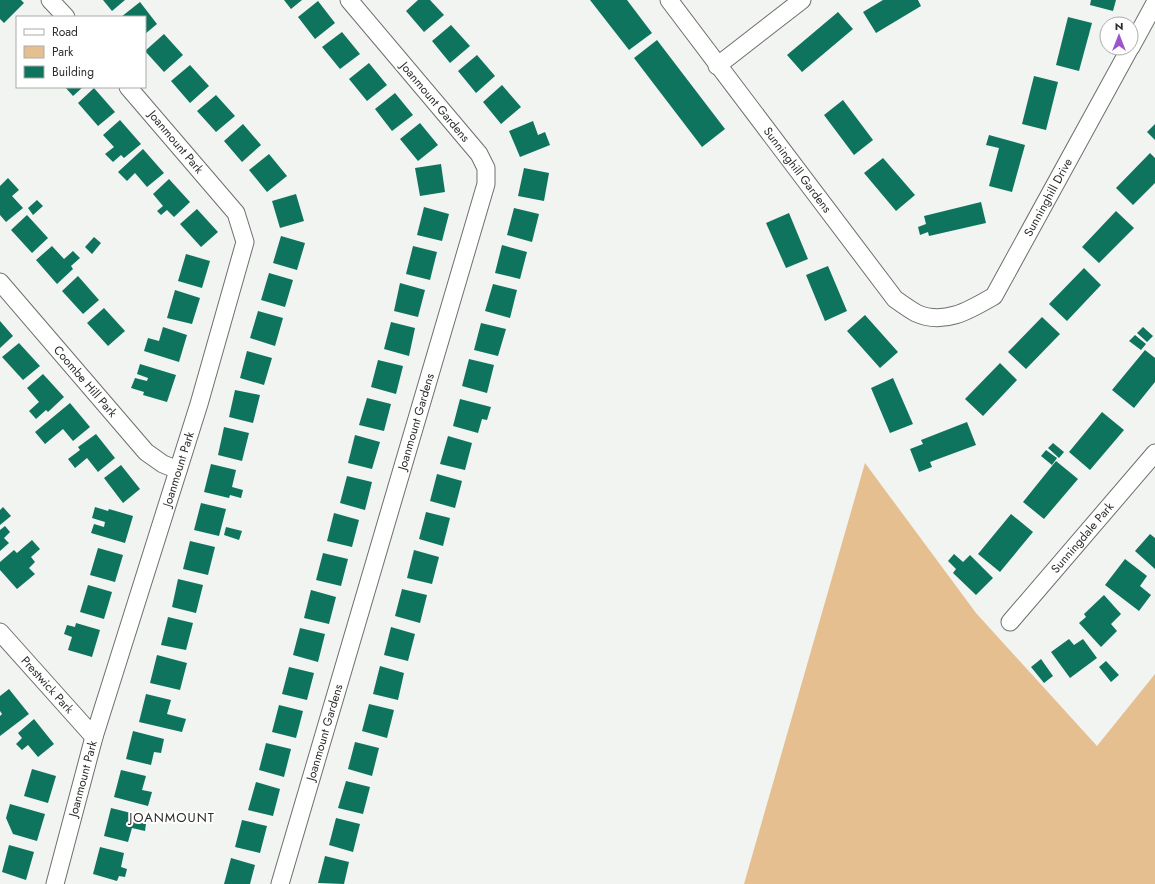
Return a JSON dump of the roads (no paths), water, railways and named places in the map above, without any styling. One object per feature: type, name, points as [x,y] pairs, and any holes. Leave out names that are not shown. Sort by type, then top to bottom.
[{"type":"street","points":[[50,0],[65,16]]},
{"type":"street","name":"Joanmount Gardens","points":[[280,884],[486,184],[486,168],[479,154],[349,0]]},
{"type":"street","name":"Sunninghill Gardens","points":[[669,0],[717,66],[895,299],[916,313],[942,319]]},
{"type":"street","points":[[717,66],[802,0]]},
{"type":"street","name":"Sunninghill Drive","points":[[1139,32],[1155,3]]},
{"type":"street","name":"Sunninghill Drive","points":[[942,319],[970,310],[994,296],[1126,56]]},
{"type":"street","name":"Joanmount Park","points":[[55,884],[94,737],[199,404],[245,242],[236,213],[129,88]]},
{"type":"street","name":"Coombe Hill Park","points":[[0,282],[146,452],[163,464],[178,470]]},
{"type":"street","name":"Sunningdale Park","points":[[1010,622],[1155,453]]},
{"type":"street","name":"Prestwick Park","points":[[0,632],[94,737]]},
{"type":"district","name":"JOANMOUNT","points":[[172,817]]}]
